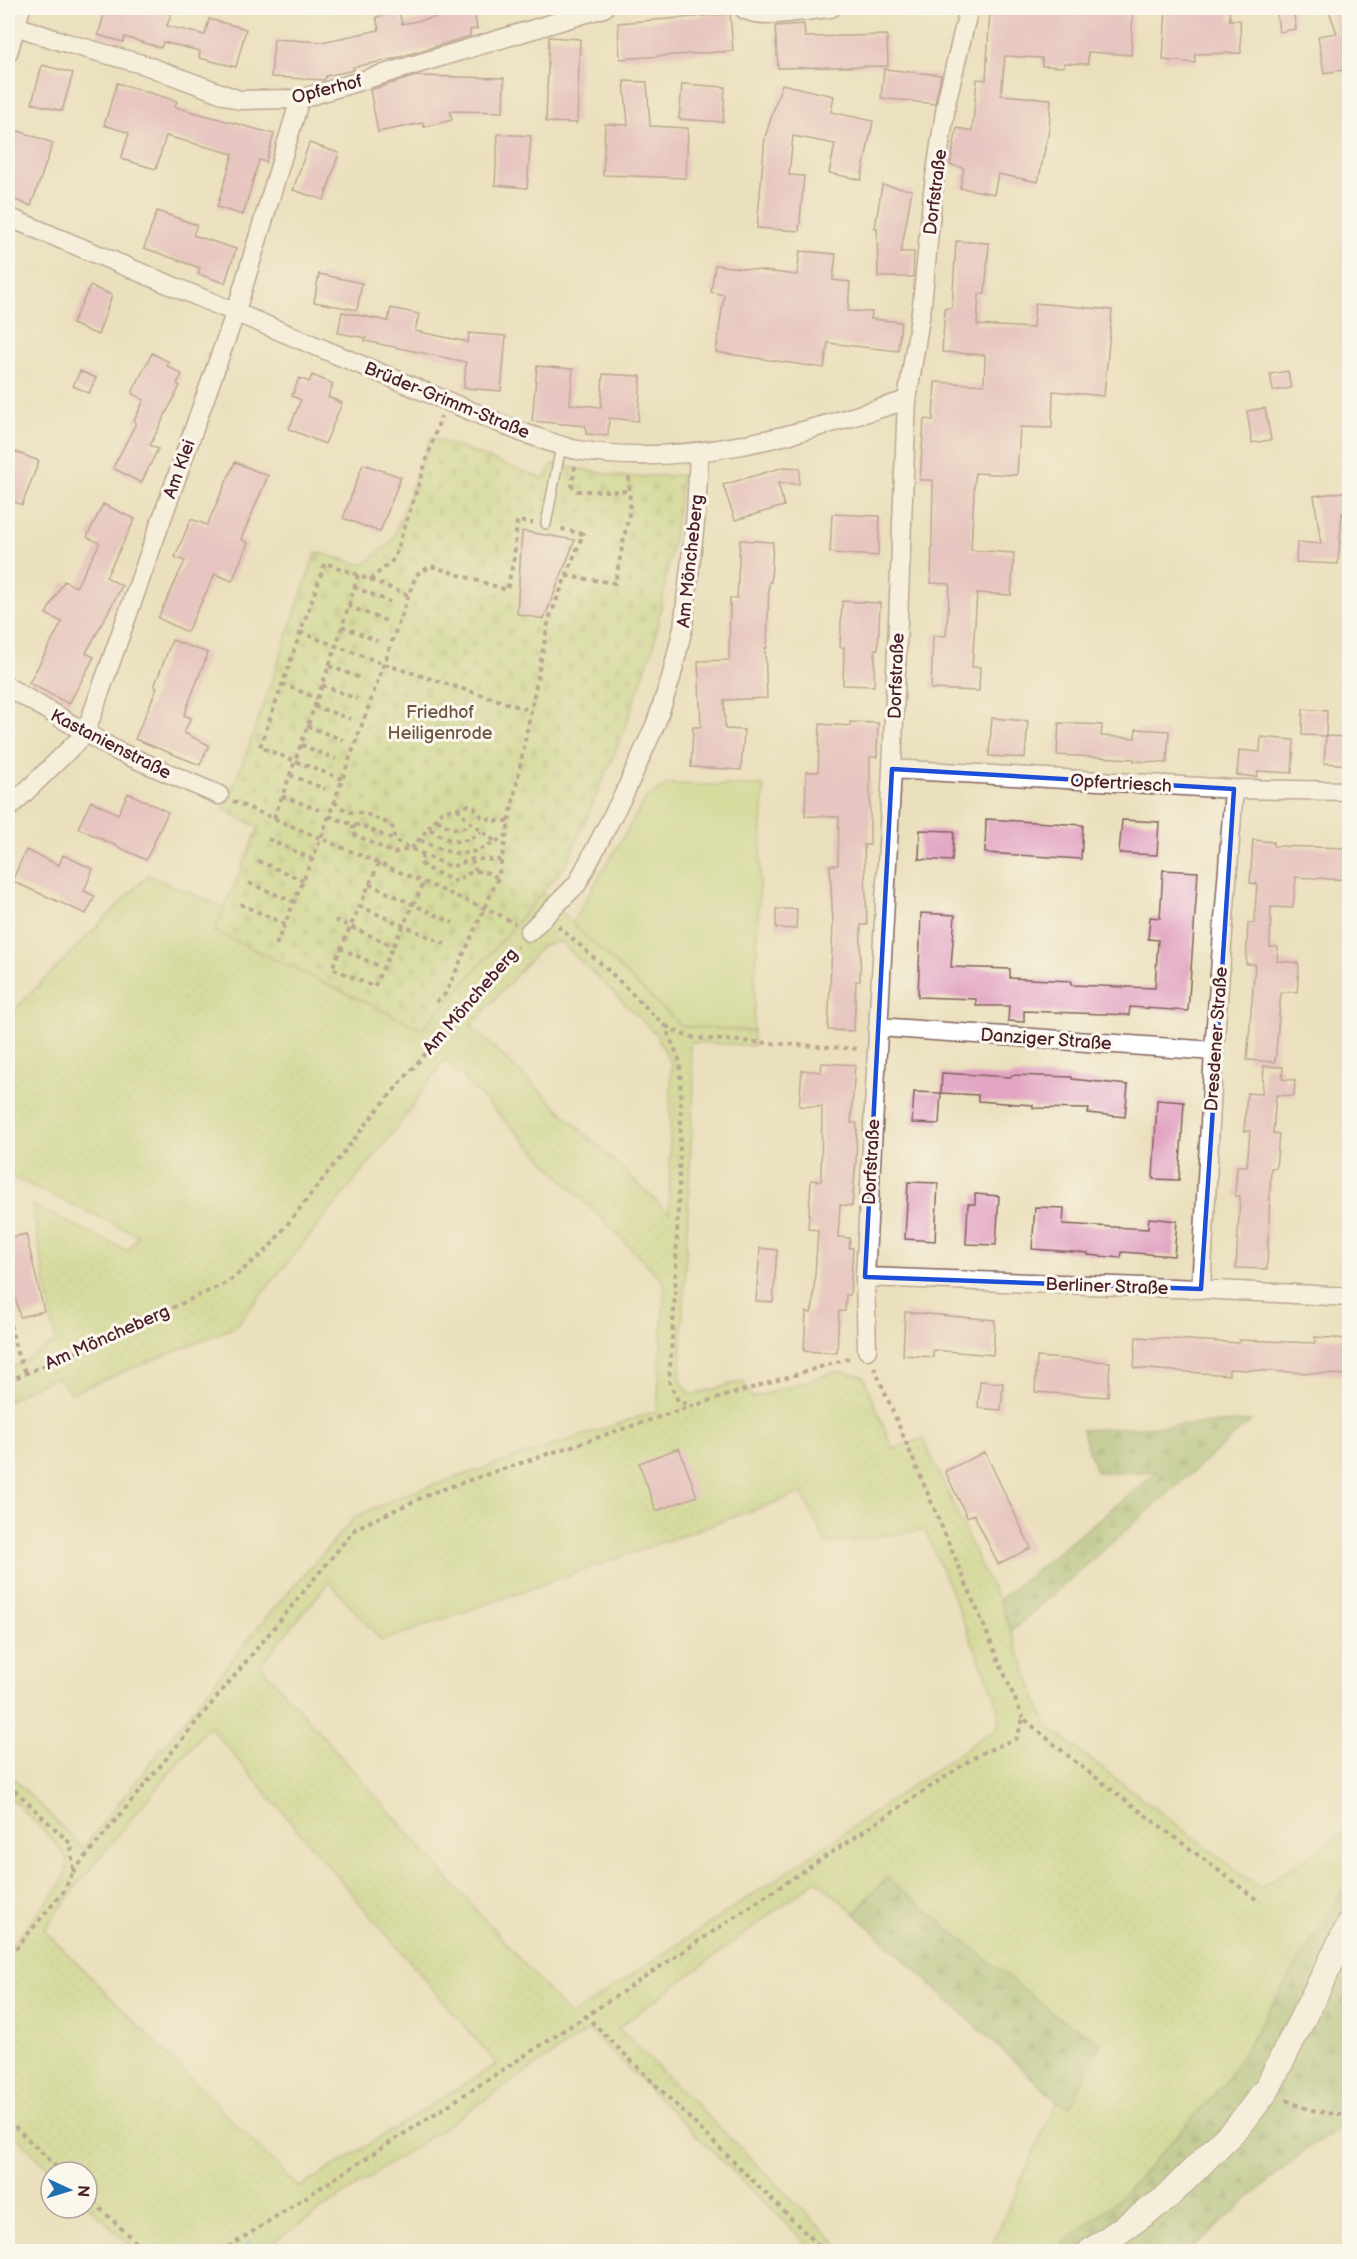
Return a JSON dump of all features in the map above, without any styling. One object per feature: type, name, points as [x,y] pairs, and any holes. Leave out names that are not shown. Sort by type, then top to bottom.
[{"type":"main road","points":[[1090,2252],[1165,2199],[1241,2123],[1267,2089],[1350,1924]]},
{"type":"street","points":[[8,53],[21,8]]},
{"type":"street","name":"Opferhof","points":[[16,26],[145,65],[239,100],[300,99],[604,8]]},
{"type":"street","points":[[742,8],[762,14],[831,8]]},
{"type":"street","name":"Dorfstraße","points":[[867,1350],[865,1277],[892,769],[907,400],[922,305],[933,191],[947,99],[969,8]]},
{"type":"street","name":"Am Klei","points":[[8,809],[85,734],[236,311],[300,99]]},
{"type":"street","name":"Brüder-Grimm-Straße","points":[[8,217],[446,401],[569,448],[628,456],[699,453],[800,433],[907,400]]},
{"type":"street","name":"Am Möncheberg","points":[[529,932],[577,884],[626,792],[656,723],[671,678],[683,628],[689,585],[699,453]]},
{"type":"street","name":"Kastanienstraße","points":[[8,687],[85,734],[126,755],[219,795]]},
{"type":"street","name":"Opfertriesch","points":[[892,769],[1234,789],[1350,791]]},
{"type":"street","name":"Dresdener Straße","points":[[1201,1289],[1214,1051],[1234,789]]},
{"type":"street","name":"Danziger Straße","points":[[878,1027],[1214,1051]]},
{"type":"street","name":"Berliner Straße","points":[[865,1277],[1201,1289],[1350,1298]]},
{"type":"lane","points":[[546,524],[569,448]]},
{"type":"path","points":[[370,580],[394,559],[446,401]]},
{"type":"path","points":[[569,448],[572,486],[577,491],[630,491]]},
{"type":"path","points":[[566,576],[615,583],[630,507],[628,456]]},
{"type":"path","points":[[276,945],[321,838],[416,575],[431,566],[507,590],[514,558],[517,521],[546,524],[583,534],[549,619],[498,878],[446,993],[436,1002]]},
{"type":"path","points":[[342,779],[260,747],[300,632],[325,563],[408,596]]},
{"type":"path","points":[[274,818],[336,646],[358,575]]},
{"type":"path","points":[[354,587],[390,602]]},
{"type":"path","points":[[348,606],[386,621]]},
{"type":"path","points":[[342,626],[377,641]]},
{"type":"path","points":[[300,632],[384,664],[532,711]]},
{"type":"path","points":[[328,666],[363,679]]},
{"type":"path","points":[[282,684],[317,698]]},
{"type":"path","points":[[322,685],[357,699]]},
{"type":"path","points":[[314,706],[350,719]]},
{"type":"path","points":[[307,726],[343,740]]},
{"type":"path","points":[[301,745],[336,759]]},
{"type":"path","points":[[290,776],[325,789]]},
{"type":"path","points":[[219,795],[484,908],[529,932]]},
{"type":"path","points":[[282,796],[319,810]]},
{"type":"path","points":[[334,802],[348,812],[364,813],[389,824],[394,828],[394,839]]},
{"type":"path","points":[[354,825],[352,831],[355,835],[394,853],[412,848],[441,813],[457,808],[469,805],[474,807],[482,817],[510,821]]},
{"type":"path","points":[[457,808],[481,832],[496,842]]},
{"type":"path","points":[[329,816],[354,825],[361,825],[451,867],[472,859],[502,860]]},
{"type":"path","points":[[437,820],[456,830],[464,829],[471,823]]},
{"type":"path","points":[[430,829],[454,842],[462,841],[481,832]]},
{"type":"path","points":[[420,840],[455,854],[481,850],[508,835]]},
{"type":"path","points":[[268,838],[312,859]]},
{"type":"path","points":[[423,855],[420,862],[424,867],[457,882],[475,870],[498,878]]},
{"type":"path","points":[[472,859],[475,870]]},
{"type":"path","points":[[258,861],[303,880]]},
{"type":"path","points":[[379,863],[332,968],[374,987],[424,882]]},
{"type":"path","points":[[249,883],[294,902]]},
{"type":"path","points":[[369,884],[453,923]]},
{"type":"path","points":[[240,904],[285,924]]},
{"type":"path","points":[[359,906],[445,944]]},
{"type":"path","points":[[547,915],[665,1026],[684,1035],[695,1038],[877,1050]]},
{"type":"path","points":[[334,920],[394,946]]},
{"type":"path","name":"Am Möncheberg","points":[[8,1381],[228,1282],[268,1249],[376,1110],[529,932]]},
{"type":"path","points":[[340,948],[383,968]]},
{"type":"path","points":[[665,1026],[680,1062],[681,1117],[675,1295],[669,1381],[678,1401],[692,1406]]},
{"type":"path","points":[[8,1316],[17,1353],[26,1373]]},
{"type":"path","points":[[8,1958],[63,1892],[74,1872],[356,1528],[434,1492],[692,1406],[842,1362],[867,1350],[1023,1718],[1078,1764],[1260,1902]]},
{"type":"path","points":[[221,2252],[586,2016],[978,1755],[1017,1738],[1023,1718]]},
{"type":"path","points":[[8,1784],[71,1844],[74,1872]]},
{"type":"path","points":[[586,2016],[825,2252]]},
{"type":"path","points":[[1267,2089],[1303,2108],[1350,2114]]},
{"type":"path","points":[[8,2120],[50,2160]]},
{"type":"path","points":[[99,2207],[146,2252]]},
{"type":"highlighted area","points":[[892,769],[1234,789],[1201,1289],[865,1277]]},
{"type":"green space","name":"Friedhof Heiligenrode","points":[[431,437],[544,479],[553,464],[624,477],[682,475],[676,525],[654,645],[622,736],[566,865],[422,1029],[215,931],[259,827],[223,810],[247,752],[316,552],[364,565],[392,541]]},
{"type":"green space","points":[[668,784],[764,786],[753,1031],[682,1026],[572,923],[645,800]]},
{"type":"green space","points":[[148,875],[225,908],[215,931],[422,1029],[543,892],[572,923],[682,1026],[753,1031],[753,1046],[689,1042],[694,1083],[680,1379],[691,1395],[743,1381],[752,1398],[839,1371],[863,1376],[893,1449],[923,1438],[983,1571],[999,1600],[1047,1726],[1260,1888],[1338,1838],[1349,1826],[1349,1880],[1346,1888],[1224,2083],[1125,2193],[1055,2251],[989,2251],[1057,2101],[1071,2107],[1101,2042],[1056,2016],[872,1892],[855,1914],[817,1880],[618,2028],[845,2251],[814,2251],[589,2030],[260,2251],[136,2251],[99,2216],[99,2160],[39,2160],[8,2130],[8,1950],[63,1882],[68,1861],[57,1844],[8,1795],[8,1773],[83,1848],[263,1621],[355,1517],[406,1494],[657,1411],[665,1283],[445,1060],[391,1136],[235,1327],[71,1393],[55,1377],[8,1402],[8,1370],[56,1342],[32,1205],[128,1251],[138,1235],[8,1175],[8,1016]],"holes":[[[561,942],[655,1033],[671,1064],[669,1213],[471,1026],[543,945]],[[802,1493],[827,1544],[925,1530],[995,1696],[1000,1725],[787,1872],[570,2016],[260,1665],[329,1582],[382,1641]],[[209,1726],[497,2064],[299,2188],[44,1930],[93,1865]]]},
{"type":"green space","points":[[1251,1421],[1011,1631],[999,1600],[1157,1472],[1096,1472],[1082,1430]]},
{"type":"green space","points":[[887,1878],[1056,2016],[1101,2042],[1071,2107],[1057,2101],[855,1914],[872,1892]]},
{"type":"green space","points":[[1349,1880],[1349,2124],[1306,2149],[1189,2251],[1055,2252],[1125,2193],[1224,2083]]},
{"type":"building","points":[[106,8],[149,8],[171,14],[167,26],[205,35],[209,19],[246,29],[236,67],[199,58],[200,51],[163,42],[161,48],[125,37],[123,42],[98,35]]},
{"type":"building","points":[[990,8],[1095,8],[1095,10],[1133,11],[1131,55],[1088,52],[1088,64],[1064,63],[1064,67],[1042,66],[1042,58],[1005,56],[1001,95],[1051,99],[1049,130],[1038,182],[998,174],[994,194],[960,188],[964,168],[950,165],[957,128],[972,131],[977,79],[986,80]]},
{"type":"building","points":[[1166,8],[1229,8],[1230,20],[1240,20],[1241,53],[1195,54],[1195,63],[1163,60]]},
{"type":"building","points":[[1293,8],[1296,29],[1279,32],[1276,9]]},
{"type":"building","points":[[1328,8],[1350,8],[1350,69],[1324,73],[1318,36],[1337,33]]},
{"type":"building","points":[[474,10],[477,29],[470,30],[470,36],[393,59],[353,67],[354,70],[326,76],[324,80],[271,77],[274,39],[322,42],[379,30],[376,17],[399,12],[402,24]]},
{"type":"building","points":[[730,14],[733,51],[620,59],[618,23]]},
{"type":"building","points":[[804,24],[805,37],[887,35],[888,66],[778,68],[775,26]]},
{"type":"building","points":[[549,37],[580,39],[577,123],[546,122]]},
{"type":"building","points":[[42,65],[73,73],[62,111],[32,103]]},
{"type":"building","points":[[884,69],[941,75],[935,104],[881,98]]},
{"type":"building","points":[[416,76],[504,78],[503,112],[450,111],[452,120],[424,127],[423,123],[378,132],[370,90]]},
{"type":"building","points":[[624,81],[647,82],[650,126],[688,128],[686,178],[603,175],[605,124],[628,125]]},
{"type":"building","points":[[117,83],[177,101],[175,107],[274,134],[266,162],[259,160],[243,215],[217,207],[233,154],[166,136],[156,169],[121,159],[129,133],[104,125]]},
{"type":"building","points":[[682,84],[725,87],[723,122],[679,119]]},
{"type":"building","points":[[782,84],[834,96],[831,112],[873,121],[861,180],[829,173],[835,144],[793,136],[789,175],[804,176],[799,231],[757,228],[765,137]]},
{"type":"building","points":[[16,130],[53,143],[31,206],[8,197],[8,153]]},
{"type":"building","points":[[498,134],[531,136],[527,188],[495,185]]},
{"type":"building","points":[[309,143],[339,153],[324,200],[293,190]]},
{"type":"building","points":[[882,185],[912,190],[901,252],[914,252],[913,277],[878,277],[877,228],[875,228]]},
{"type":"building","points":[[157,211],[197,225],[193,235],[236,249],[225,283],[198,274],[200,268],[144,248]]},
{"type":"building","points":[[956,241],[989,243],[985,294],[979,294],[977,325],[1033,328],[1035,303],[1112,310],[1104,396],[1053,391],[1052,428],[1020,427],[1017,475],[975,473],[971,550],[1014,553],[1011,595],[977,593],[972,667],[980,667],[979,691],[931,689],[933,635],[946,636],[950,584],[931,583],[933,480],[920,480],[924,419],[933,420],[935,382],[984,385],[985,355],[942,352],[945,308],[952,308]]},
{"type":"building","points":[[800,251],[836,254],[833,280],[850,282],[848,311],[872,312],[871,319],[901,322],[898,351],[828,343],[824,368],[716,352],[724,295],[711,292],[715,265],[797,275]]},
{"type":"building","points":[[319,274],[362,283],[357,310],[314,302]]},
{"type":"building","points":[[90,286],[112,295],[98,335],[72,324]]},
{"type":"building","points":[[391,308],[419,314],[415,331],[468,342],[469,333],[506,336],[501,391],[464,388],[466,362],[365,341],[366,338],[338,333],[342,312],[388,321]]},
{"type":"building","points":[[152,353],[169,362],[167,366],[182,374],[177,384],[180,386],[150,445],[158,449],[141,483],[113,468],[136,423],[134,421],[144,400],[132,393]]},
{"type":"building","points":[[537,366],[573,369],[570,404],[601,407],[603,374],[641,376],[638,421],[609,418],[608,436],[586,434],[586,426],[532,421]]},
{"type":"building","points":[[80,371],[96,378],[89,393],[73,386]]},
{"type":"building","points":[[1288,371],[1291,388],[1273,391],[1270,374]]},
{"type":"building","points":[[312,375],[333,384],[328,397],[342,403],[325,444],[289,429],[301,400],[292,396],[299,378],[309,382]]},
{"type":"building","points":[[1265,408],[1271,440],[1252,443],[1247,411]]},
{"type":"building","points":[[8,449],[39,461],[22,505],[8,499]]},
{"type":"building","points":[[235,462],[268,476],[241,539],[248,543],[232,581],[215,574],[187,632],[158,618],[185,561],[175,557],[191,519],[207,525]]},
{"type":"building","points":[[363,464],[401,477],[380,532],[343,518]]},
{"type":"building","points":[[784,467],[800,468],[799,484],[778,483],[784,506],[735,520],[723,485]]},
{"type":"building","points":[[1350,491],[1350,511],[1342,513],[1338,564],[1296,562],[1297,542],[1321,544],[1314,496]]},
{"type":"building","points":[[103,504],[135,519],[106,577],[122,586],[86,653],[94,657],[69,704],[29,683],[62,622],[46,614],[64,581],[76,587],[100,543],[87,537]]},
{"type":"building","points":[[832,514],[880,516],[878,556],[830,553]]},
{"type":"building","points":[[522,531],[575,540],[544,619],[517,614]]},
{"type":"building","points":[[740,540],[773,542],[767,648],[765,648],[767,698],[724,700],[725,729],[744,730],[741,770],[691,767],[693,727],[701,727],[698,661],[729,660],[730,598],[737,598]]},
{"type":"building","points":[[842,601],[880,603],[874,686],[843,685],[844,647],[840,647]]},
{"type":"building","points":[[172,640],[208,653],[184,715],[191,718],[184,733],[209,745],[200,765],[135,739],[157,688],[154,687]]},
{"type":"building","points":[[1303,709],[1327,711],[1326,736],[1302,735]]},
{"type":"building","points":[[992,718],[1028,721],[1025,758],[989,756]]},
{"type":"building","points":[[850,722],[878,723],[877,757],[870,757],[870,845],[864,845],[867,925],[861,925],[860,981],[856,981],[854,1031],[828,1030],[833,925],[830,865],[838,865],[839,817],[805,816],[806,772],[818,772],[820,724],[850,726]]},
{"type":"building","points":[[1059,723],[1102,725],[1101,736],[1135,738],[1136,729],[1169,731],[1167,763],[1057,755]]},
{"type":"building","points":[[1326,736],[1350,737],[1350,765],[1324,763]]},
{"type":"building","points":[[1261,737],[1294,740],[1292,773],[1258,771],[1257,777],[1237,775],[1239,750],[1260,752]]},
{"type":"building","points":[[128,793],[168,812],[146,860],[78,828],[91,801],[118,814]]},
{"type":"building","points":[[986,819],[1083,825],[1081,859],[985,853]]},
{"type":"building","points":[[1122,820],[1159,822],[1157,855],[1119,853]]},
{"type":"building","points":[[920,830],[954,831],[952,861],[919,859]]},
{"type":"building","points":[[1253,840],[1273,842],[1273,846],[1350,848],[1350,880],[1296,877],[1293,908],[1271,907],[1270,947],[1278,947],[1277,961],[1298,963],[1299,968],[1297,992],[1281,992],[1275,1062],[1247,1060],[1255,964],[1246,964],[1248,923],[1254,923],[1257,884],[1250,883]]},
{"type":"building","points":[[26,850],[59,865],[63,855],[93,869],[84,891],[95,896],[86,914],[12,881]]},
{"type":"building","points":[[1163,870],[1198,872],[1188,1011],[1130,1007],[1129,1015],[1024,1011],[1024,1022],[1008,1021],[1009,1006],[976,1006],[976,999],[918,997],[921,913],[955,915],[951,967],[1010,969],[1010,978],[1071,981],[1071,985],[1155,988],[1158,940],[1148,939],[1150,917],[1160,918]]},
{"type":"building","points":[[776,909],[797,909],[796,929],[776,928]]},
{"type":"building","points":[[822,1063],[855,1065],[851,1123],[857,1123],[852,1206],[840,1205],[838,1237],[850,1238],[849,1248],[853,1248],[850,1295],[846,1295],[845,1311],[839,1311],[837,1353],[804,1351],[806,1312],[811,1313],[813,1305],[818,1230],[808,1229],[811,1180],[821,1181],[822,1107],[799,1106],[802,1070],[821,1072]]},
{"type":"building","points":[[1264,1066],[1283,1067],[1282,1079],[1295,1080],[1294,1096],[1276,1095],[1273,1133],[1279,1134],[1276,1168],[1271,1168],[1267,1269],[1236,1268],[1240,1196],[1235,1196],[1237,1166],[1247,1166],[1250,1131],[1244,1131],[1247,1093],[1262,1094]]},
{"type":"building","points":[[942,1073],[1011,1077],[1012,1075],[1072,1077],[1072,1079],[1128,1085],[1125,1117],[1088,1113],[1089,1109],[1033,1108],[1033,1105],[978,1101],[978,1095],[941,1093]]},
{"type":"building","points":[[914,1092],[941,1093],[939,1124],[912,1123]]},
{"type":"building","points":[[1157,1100],[1184,1102],[1179,1180],[1153,1179]]},
{"type":"building","points":[[908,1182],[938,1183],[935,1241],[905,1239]]},
{"type":"building","points":[[975,1194],[999,1196],[996,1245],[966,1244],[968,1204],[975,1204]]},
{"type":"building","points":[[1035,1207],[1064,1208],[1063,1224],[1148,1229],[1149,1218],[1177,1221],[1174,1256],[1122,1252],[1121,1258],[1032,1249]]},
{"type":"building","points":[[26,1234],[44,1311],[20,1317],[8,1271],[8,1238]]},
{"type":"building","points":[[760,1248],[777,1250],[773,1302],[756,1301]]},
{"type":"building","points":[[905,1312],[995,1320],[993,1355],[933,1350],[933,1357],[903,1355]]},
{"type":"building","points":[[1136,1337],[1239,1343],[1239,1340],[1315,1343],[1315,1337],[1350,1339],[1350,1375],[1229,1369],[1229,1375],[1134,1368]]},
{"type":"building","points":[[1037,1357],[1110,1362],[1108,1397],[1035,1392]]},
{"type":"building","points":[[980,1381],[1003,1383],[1001,1410],[978,1408]]},
{"type":"building","points":[[679,1448],[697,1496],[656,1511],[639,1463]]},
{"type":"building","points":[[985,1452],[1031,1548],[998,1564],[974,1514],[967,1517],[945,1471]]},
{"type":"waterway","points":[[238,2252],[250,2244]]}]
